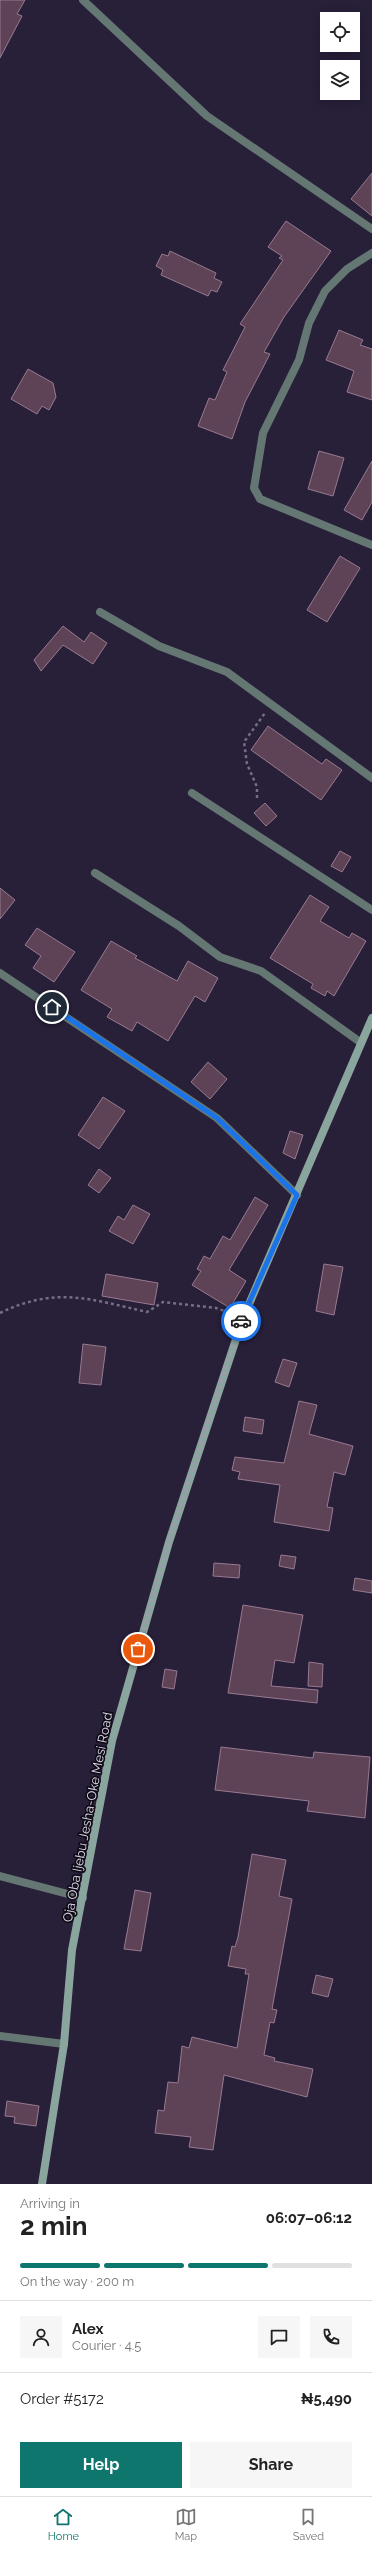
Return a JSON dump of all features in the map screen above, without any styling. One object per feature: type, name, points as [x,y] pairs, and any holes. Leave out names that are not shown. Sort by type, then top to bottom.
[{"type":"main road","name":"Oja Oba Ijebu Jesha-Oke Mesi Road","points":[[42,2184],[64,2044],[72,1950],[112,1741],[169,1542],[243,1318],[297,1195],[360,1042],[372,1018]]},
{"type":"street","points":[[83,0],[207,116],[372,229]]},
{"type":"street","points":[[372,253],[347,269],[325,291],[309,323],[299,360],[263,433],[254,488],[260,499],[372,546]]},
{"type":"street","points":[[100,612],[159,646],[227,672],[372,778]]},
{"type":"street","points":[[192,793],[372,910]]},
{"type":"street","points":[[95,873],[178,926],[220,957],[261,971],[360,1042]]},
{"type":"street","points":[[0,973],[217,1118],[297,1195]]},
{"type":"street","points":[[0,1876],[83,1898]]},
{"type":"street","points":[[0,2036],[64,2044]]},
{"type":"path","points":[[256,798],[257,787],[248,764],[244,742],[272,706]]},
{"type":"path","points":[[0,1313],[21,1303],[64,1295],[147,1312],[163,1302],[216,1308],[243,1318]]},
{"type":"building","points":[[0,0],[25,0],[17,14],[22,16],[0,58]]},
{"type":"building","points":[[372,173],[372,216],[351,199]]},
{"type":"building","points":[[286,221],[331,251],[284,317],[264,352],[270,354],[245,402],[232,439],[198,426],[209,398],[215,400],[227,372],[223,370],[245,327],[240,324],[283,260],[279,258],[282,256],[268,247]]},
{"type":"building","points":[[170,251],[216,273],[214,278],[222,282],[217,292],[211,290],[208,296],[161,275],[163,270],[156,266],[162,254],[168,256]]},
{"type":"building","points":[[339,330],[363,340],[360,345],[372,349],[372,400],[347,392],[354,371],[326,360]]},
{"type":"building","points":[[28,369],[53,383],[56,397],[49,410],[42,406],[37,414],[11,399]]},
{"type":"building","points":[[319,451],[344,458],[333,496],[308,489]]},
{"type":"building","points":[[372,461],[372,502],[362,520],[344,510]]},
{"type":"building","points":[[340,556],[360,568],[327,622],[307,610]]},
{"type":"building","points":[[63,626],[84,642],[91,632],[107,643],[93,664],[63,645],[41,671],[34,660]]},
{"type":"building","points":[[268,726],[322,764],[326,759],[342,770],[321,800],[251,750]]},
{"type":"building","points":[[265,803],[277,816],[266,826],[254,813]]},
{"type":"building","points":[[340,851],[351,857],[342,872],[331,866]]},
{"type":"building","points":[[0,888],[15,900],[0,919]]},
{"type":"building","points":[[310,895],[329,907],[320,921],[349,938],[352,933],[366,941],[334,996],[327,991],[325,996],[311,988],[313,984],[270,958]]},
{"type":"building","points":[[37,928],[75,952],[54,982],[33,968],[41,956],[25,945]]},
{"type":"building","points":[[111,941],[137,956],[135,958],[177,981],[188,961],[218,978],[205,1002],[195,996],[168,1041],[137,1022],[132,1031],[107,1017],[112,1009],[81,990]]},
{"type":"building","points":[[208,1062],[227,1079],[210,1099],[191,1082]]},
{"type":"building","points":[[103,1097],[125,1111],[99,1149],[78,1135]]},
{"type":"building","points":[[290,1131],[303,1135],[295,1159],[283,1153]]},
{"type":"building","points":[[99,1169],[111,1178],[99,1193],[88,1185]]},
{"type":"building","points":[[255,1197],[268,1205],[229,1270],[246,1281],[230,1308],[192,1285],[201,1271],[197,1269],[204,1256],[210,1259],[223,1236],[230,1240]]},
{"type":"building","points":[[133,1205],[150,1214],[133,1244],[109,1231],[118,1216],[124,1220]]},
{"type":"building","points":[[324,1264],[343,1267],[334,1315],[316,1311]]},
{"type":"building","points":[[106,1274],[158,1283],[154,1305],[102,1296]]},
{"type":"building","points":[[83,1344],[106,1347],[101,1385],[79,1383]]},
{"type":"building","points":[[283,1359],[297,1363],[289,1387],[275,1382]]},
{"type":"building","points":[[299,1401],[317,1405],[309,1434],[353,1446],[345,1475],[334,1472],[327,1507],[333,1508],[329,1531],[274,1522],[280,1485],[238,1479],[240,1472],[232,1470],[235,1457],[284,1463]]},
{"type":"building","points":[[245,1417],[264,1420],[262,1434],[243,1431]]},
{"type":"building","points":[[281,1555],[296,1557],[294,1569],[279,1566]]},
{"type":"building","points":[[214,1563],[240,1565],[239,1578],[213,1576]]},
{"type":"building","points":[[355,1578],[372,1581],[372,1593],[353,1590]]},
{"type":"building","points":[[243,1605],[303,1615],[294,1663],[275,1660],[271,1686],[318,1690],[317,1703],[228,1693]]},
{"type":"building","points":[[309,1662],[323,1664],[322,1687],[308,1686]]},
{"type":"building","points":[[165,1669],[177,1671],[174,1689],[162,1687]]},
{"type":"building","points":[[221,1747],[313,1758],[314,1752],[370,1757],[365,1818],[307,1811],[309,1801],[215,1790]]},
{"type":"building","points":[[252,1854],[286,1860],[279,1896],[292,1899],[272,2009],[277,2010],[274,2023],[270,2022],[264,2055],[275,2058],[274,2061],[313,2069],[307,2097],[224,2075],[213,2150],[189,2147],[191,2137],[155,2133],[158,2110],[164,2111],[168,2082],[178,2083],[182,2046],[189,2048],[192,2037],[237,2048],[249,1974],[245,1974],[246,1969],[228,1966],[232,1946],[235,1947],[238,1937]]},
{"type":"building","points":[[135,1890],[151,1893],[141,1951],[124,1949]]},
{"type":"building","points":[[316,1975],[333,1979],[328,1997],[312,1993]]},
{"type":"building","points":[[7,2101],[39,2106],[36,2126],[14,2123],[15,2117],[5,2116]]},
{"type":"way so far","points":[[138,1649],[169,1542],[241,1321]]},
{"type":"route","points":[[52,1007],[217,1118],[297,1195],[241,1321]]}]
